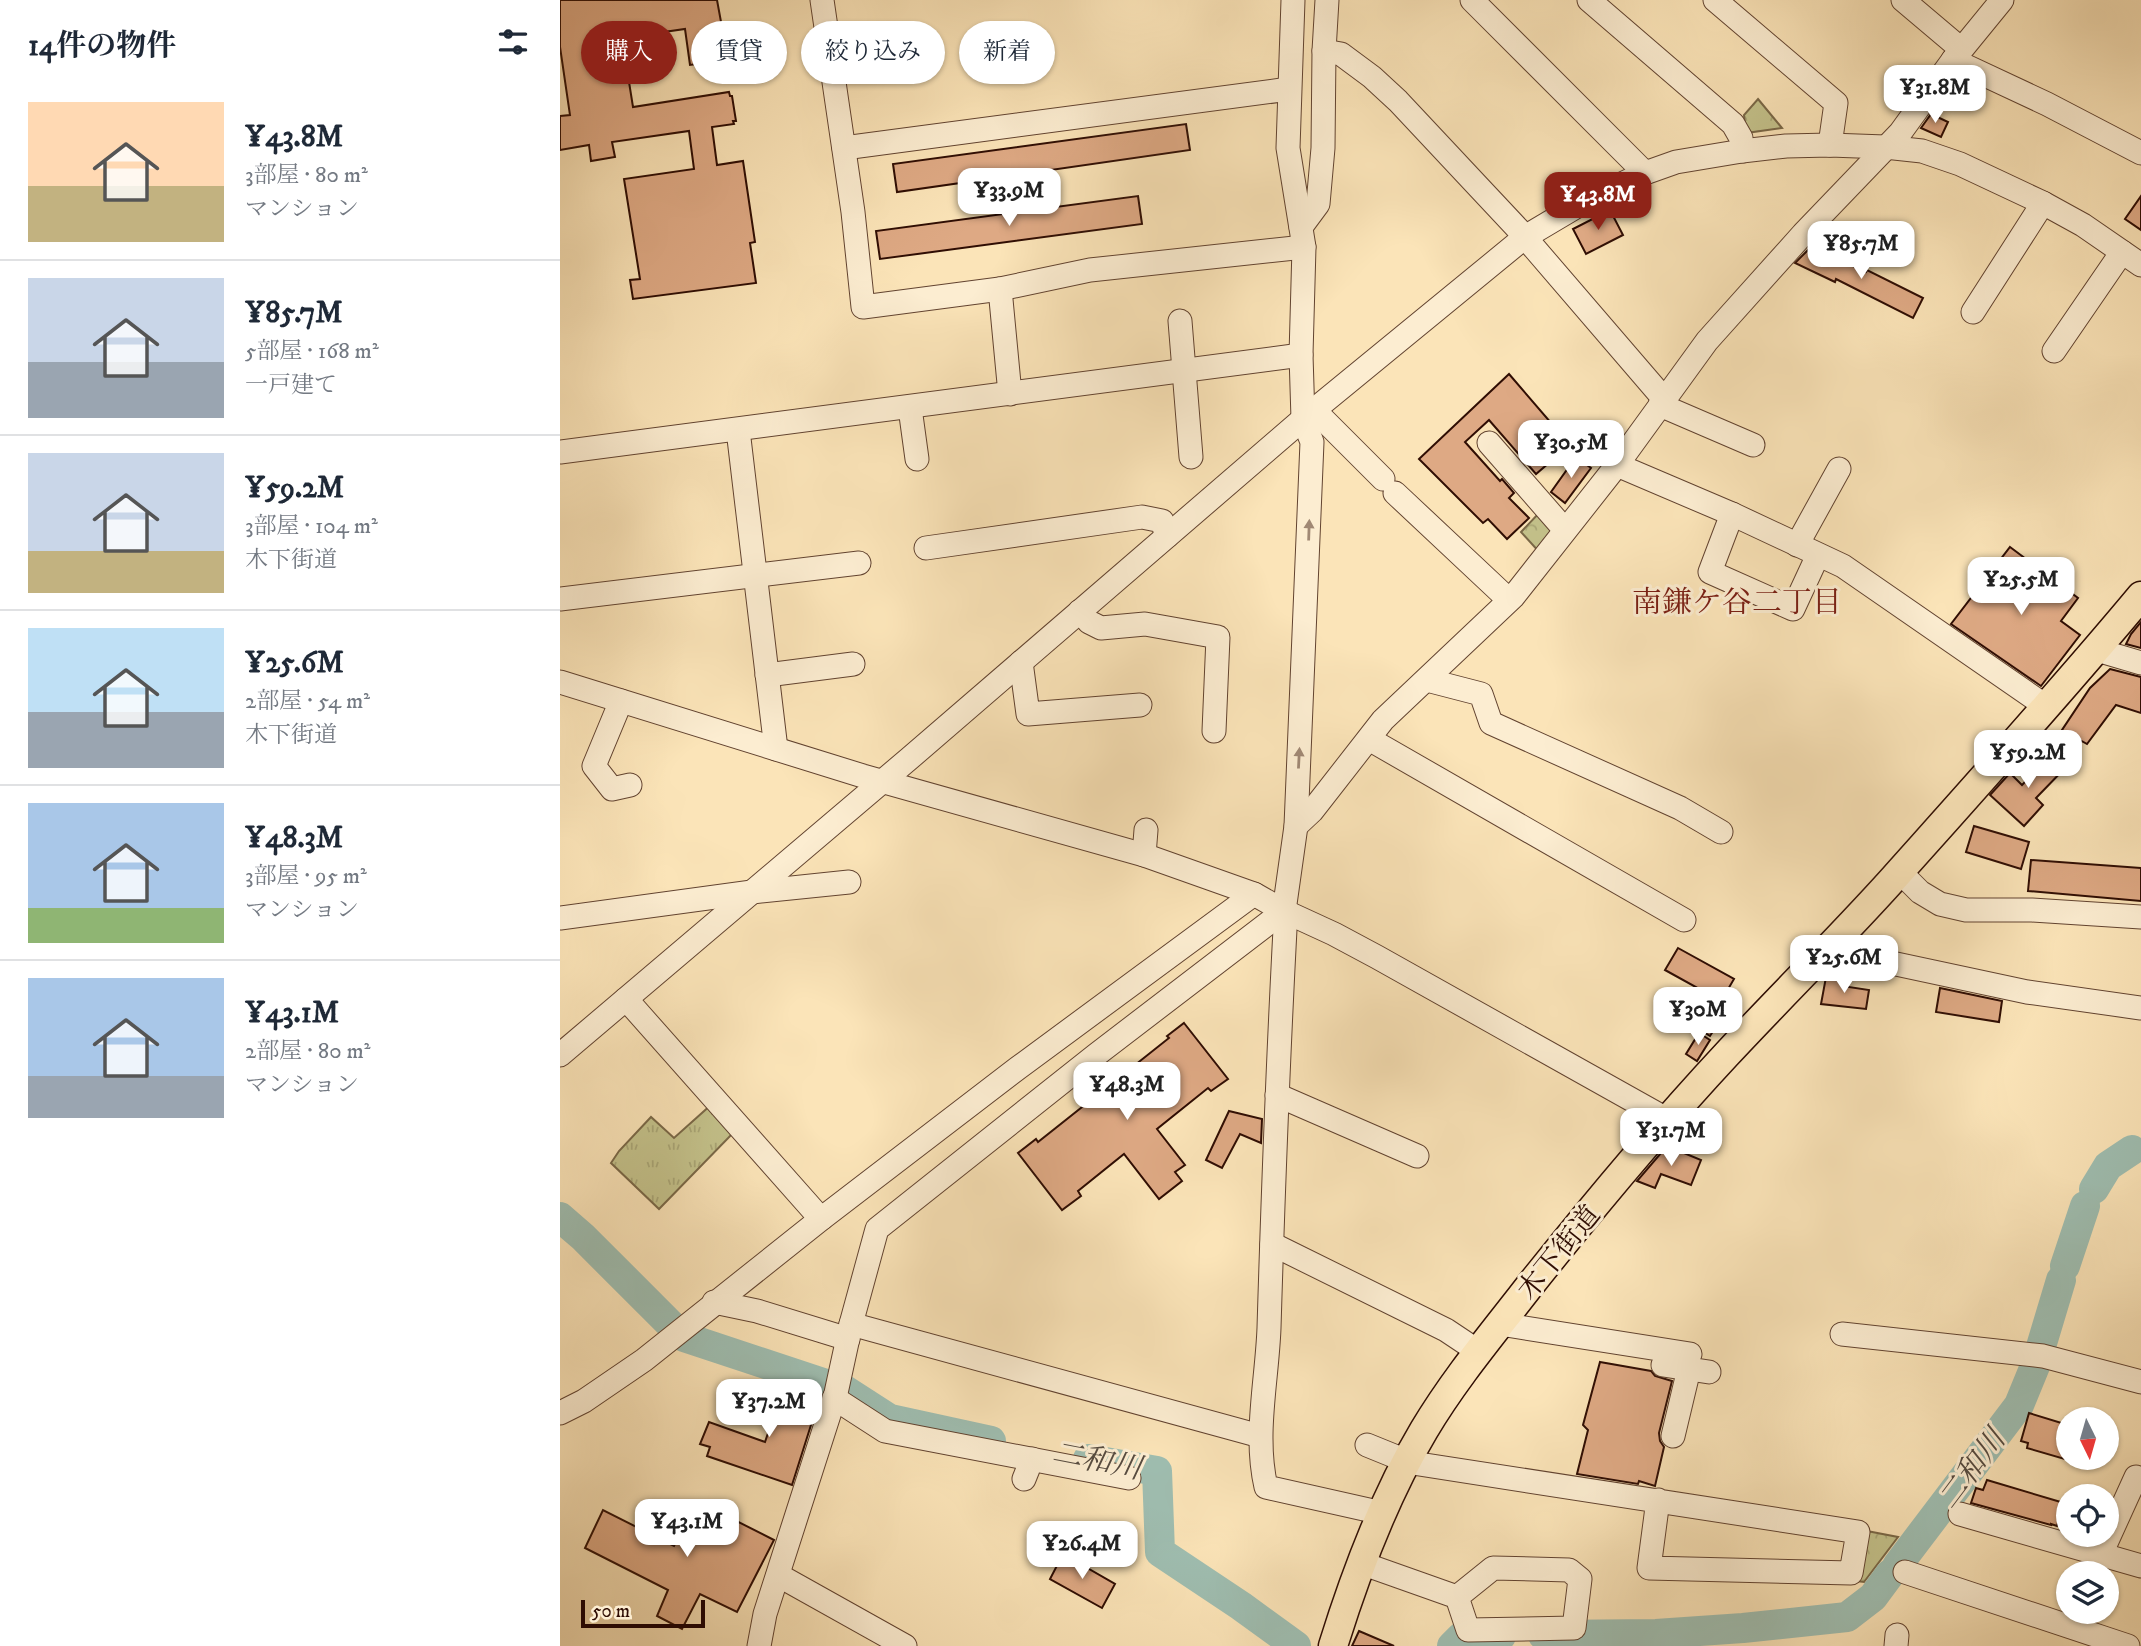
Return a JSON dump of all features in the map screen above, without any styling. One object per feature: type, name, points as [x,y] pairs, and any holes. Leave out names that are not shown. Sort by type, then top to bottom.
[{"type":"main road","name":"木下街道","points":[[1333,1646],[1382,1513],[1407,1461],[1433,1416],[1480,1349],[1585,1216],[1668,1120],[1899,872],[2047,707],[2141,596]]},
{"type":"street","points":[[822,0],[844,148],[863,307],[1000,289],[1090,270],[1303,237]]},
{"type":"street","points":[[1293,0],[1288,148],[1303,237],[1301,355],[1312,442],[1296,826],[1284,911],[1269,1329],[1261,1464],[1266,1487],[1382,1513]]},
{"type":"street","points":[[1303,237],[1318,204],[1323,148],[1327,0]]},
{"type":"street","points":[[1472,0],[1645,173]]},
{"type":"street","points":[[1589,0],[1733,124],[1741,138],[1742,151]]},
{"type":"street","points":[[1715,0],[1836,103],[1830,145]]},
{"type":"street","points":[[1903,0],[1957,55],[2141,153]]},
{"type":"street","points":[[1296,826],[1312,811],[1383,720],[1509,600],[1617,465],[1707,341],[1803,234],[1900,133],[1957,55],[2002,0]]},
{"type":"street","points":[[1324,51],[1341,54],[1398,101],[1525,237],[1662,402],[1753,445]]},
{"type":"street","points":[[844,148],[1289,89]]},
{"type":"street","points":[[560,1055],[1308,414],[1525,237],[1584,202],[1645,173],[1676,162],[1742,151],[1830,145],[1922,151],[1960,164],[2043,203],[2083,225],[2141,265]]},
{"type":"street","points":[[1973,312],[2043,203]]},
{"type":"street","points":[[2054,351],[2122,252]]},
{"type":"street","points":[[1000,289],[1010,394]]},
{"type":"street","points":[[1180,321],[1191,457]]},
{"type":"street","points":[[560,452],[1301,355]]},
{"type":"street","points":[[910,408],[917,460]]},
{"type":"street","points":[[1308,414],[1389,486],[1509,600]]},
{"type":"street","points":[[738,430],[776,748]]},
{"type":"street","points":[[1489,443],[1565,530]]},
{"type":"street","points":[[1617,465],[1732,514],[1843,566],[2047,707]]},
{"type":"street","points":[[1797,545],[1839,469]]},
{"type":"street","points":[[1732,514],[1710,572],[1793,609],[1818,555]]},
{"type":"street","points":[[926,548],[1142,517],[1162,521],[1167,536]]},
{"type":"street","points":[[560,599],[859,563]]},
{"type":"street","points":[[1080,611],[1089,622],[1101,628],[1145,624],[1218,637],[1214,731]]},
{"type":"street","points":[[2096,650],[2141,663]]},
{"type":"street","points":[[1021,662],[1028,714],[1140,705]]},
{"type":"street","points":[[767,675],[853,664]]},
{"type":"street","points":[[1427,680],[1481,694],[1491,723],[1680,808],[1721,832]]},
{"type":"street","points":[[560,682],[883,780],[1144,855],[1254,894],[1335,934],[1668,1120]]},
{"type":"street","points":[[621,701],[594,766],[612,789],[630,785]]},
{"type":"street","points":[[1369,739],[1684,920]]},
{"type":"street","points":[[1144,855],[1146,830]]},
{"type":"street","points":[[1899,872],[1920,892],[1940,904],[1966,910],[2032,910],[2141,917]]},
{"type":"street","points":[[560,918],[849,882]]},
{"type":"street","points":[[560,1413],[584,1401],[624,1374],[1018,1068],[1254,894]]},
{"type":"street","points":[[759,1646],[765,1614],[836,1391],[877,1229],[1096,1055],[1284,911]]},
{"type":"street","points":[[1826,949],[2027,992],[2141,1008]]},
{"type":"street","points":[[626,999],[821,1219]]},
{"type":"street","points":[[1278,1094],[1417,1156]]},
{"type":"street","points":[[1272,1244],[1480,1349]]},
{"type":"street","points":[[715,1302],[849,1332],[1261,1436]]},
{"type":"street","points":[[1500,1324],[1604,1341],[1634,1360],[1696,1365],[1673,1436]]},
{"type":"street","points":[[1842,1334],[2043,1356],[2141,1382]]},
{"type":"street","points":[[836,1391],[886,1431],[1028,1469],[1129,1478]]},
{"type":"street","points":[[1367,1445],[1407,1461],[1658,1500],[1857,1532],[1851,1573],[1649,1568],[1658,1500]]},
{"type":"street","points":[[2101,1554],[2136,1477]]},
{"type":"street","points":[[1959,1514],[2141,1566]]},
{"type":"street","points":[[1362,1563],[1457,1597]]},
{"type":"street","points":[[1493,1568],[1569,1570],[1580,1579],[1574,1628],[1468,1630],[1457,1597],[1493,1568]]},
{"type":"street","points":[[1905,1572],[2128,1646]]},
{"type":"street","points":[[778,1575],[905,1646]]},
{"type":"green space","points":[[1758,99],[1782,128],[1746,133],[1744,115]]},
{"type":"green space","points":[[1541,511],[1553,532],[1541,554],[1521,532]]},
{"type":"green space","points":[[712,1104],[736,1130],[659,1209],[611,1163],[651,1117],[674,1138]]},
{"type":"green space","points":[[1867,1531],[1898,1537],[1864,1582],[1855,1581]]},
{"type":"building","points":[[560,0],[717,0],[721,21],[691,21],[691,65],[685,29],[677,30],[677,21],[581,21],[581,84],[629,84],[633,107],[729,92],[736,121],[733,121],[734,124],[712,127],[717,165],[743,161],[755,242],[750,243],[756,283],[633,299],[630,280],[640,279],[624,179],[694,169],[689,131],[612,142],[615,157],[591,161],[589,145],[560,150],[560,116],[570,115],[560,47]]},
{"type":"building","points":[[1931,114],[1948,122],[1941,137],[1921,128]]},
{"type":"building","points":[[1186,124],[1190,150],[897,192],[893,164]]},
{"type":"building","points":[[1138,196],[1142,224],[880,259],[876,231]]},
{"type":"building","points":[[2141,196],[2141,230],[2125,219]]},
{"type":"building","points":[[1610,210],[1623,235],[1586,254],[1573,229]]},
{"type":"building","points":[[1811,247],[1866,272],[1867,270],[1923,298],[1913,318],[1836,279],[1835,282],[1795,263]]},
{"type":"building","points":[[1509,374],[1570,445],[1536,474],[1489,420],[1465,442],[1514,493],[1509,498],[1529,518],[1507,539],[1488,519],[1483,523],[1419,459]]},
{"type":"building","points":[[1576,457],[1591,468],[1565,503],[1551,492]]},
{"type":"building","points":[[2010,547],[2078,598],[2061,621],[2080,635],[2041,686],[1951,624]]},
{"type":"building","points":[[2141,622],[2141,648],[2126,644],[2131,634]]},
{"type":"building","points":[[2110,669],[2141,677],[2141,713],[2116,705],[2087,744],[2062,730],[2090,688]]},
{"type":"building","points":[[2054,752],[2068,765],[2036,798],[2043,805],[2024,826],[1990,795],[2010,773],[2022,785]]},
{"type":"building","points":[[1974,826],[2029,842],[2021,869],[1966,852]]},
{"type":"building","points":[[2031,860],[2141,868],[2141,901],[2028,891]]},
{"type":"building","points":[[1678,948],[1734,979],[1710,1020],[1717,1025],[1710,1036],[1686,1021],[1705,992],[1665,970]]},
{"type":"building","points":[[1826,977],[1843,979],[1842,986],[1869,990],[1866,1009],[1821,1004]]},
{"type":"building","points":[[1940,988],[2002,1001],[1999,1022],[1936,1012]]},
{"type":"building","points":[[1184,1023],[1228,1079],[1211,1091],[1208,1088],[1157,1129],[1185,1165],[1175,1172],[1182,1181],[1159,1199],[1124,1154],[1078,1191],[1081,1196],[1062,1210],[1018,1153],[1036,1139],[1038,1142],[1169,1038],[1167,1036]]},
{"type":"building","points":[[1699,1033],[1710,1040],[1697,1061],[1686,1054]]},
{"type":"building","points":[[1229,1111],[1262,1119],[1261,1143],[1240,1134],[1222,1168],[1206,1160]]},
{"type":"building","points":[[1667,1146],[1701,1160],[1691,1185],[1661,1174],[1655,1188],[1637,1181]]},
{"type":"building","points":[[1600,1362],[1651,1371],[1655,1376],[1672,1381],[1659,1433],[1664,1447],[1655,1486],[1639,1481],[1638,1484],[1577,1474],[1588,1430],[1583,1425]]},
{"type":"building","points":[[785,1383],[817,1394],[813,1405],[817,1406],[792,1485],[707,1456],[710,1447],[700,1444],[709,1422],[765,1442]]},
{"type":"building","points":[[2029,1413],[2056,1421],[2056,1456],[2027,1448],[2028,1443],[2021,1441]]},
{"type":"building","points":[[1987,1480],[2056,1501],[2056,1526],[1971,1503],[1976,1488],[1983,1490]]},
{"type":"building","points":[[697,1501],[774,1540],[737,1612],[700,1594],[682,1629],[657,1616],[668,1590],[585,1548],[603,1510],[674,1546]]},
{"type":"building","points":[[1063,1554],[1115,1584],[1102,1608],[1050,1579]]},
{"type":"building","points":[[1359,1631],[1394,1646],[1352,1646]]},
{"type":"waterway","name":"二和川","points":[[2094,1189],[2108,1166],[2132,1150]]},
{"type":"waterway","name":"二和川","points":[[2065,1266],[2085,1206]]},
{"type":"waterway","name":"二和川","points":[[560,1217],[675,1329]]},
{"type":"waterway","name":"二和川","points":[[2040,1350],[2061,1280]]},
{"type":"waterway","name":"二和川","points":[[684,1337],[829,1385]]},
{"type":"waterway","name":"二和川","points":[[1897,1566],[2019,1405],[2035,1366]]},
{"type":"waterway","name":"二和川","points":[[845,1390],[890,1419],[991,1441]]},
{"type":"waterway","name":"二和川","points":[[1088,1459],[1157,1471],[1160,1552],[1296,1646]]},
{"type":"waterway","name":"二和川","points":[[1543,1635],[1656,1634],[1847,1617],[1873,1597],[1890,1574]]},
{"type":"waterway","name":"二和川","points":[[1452,1646],[1461,1637],[1501,1636]]},
{"type":"district","name":"南鎌ケ谷二丁目","points":[[1737,602]]}]
